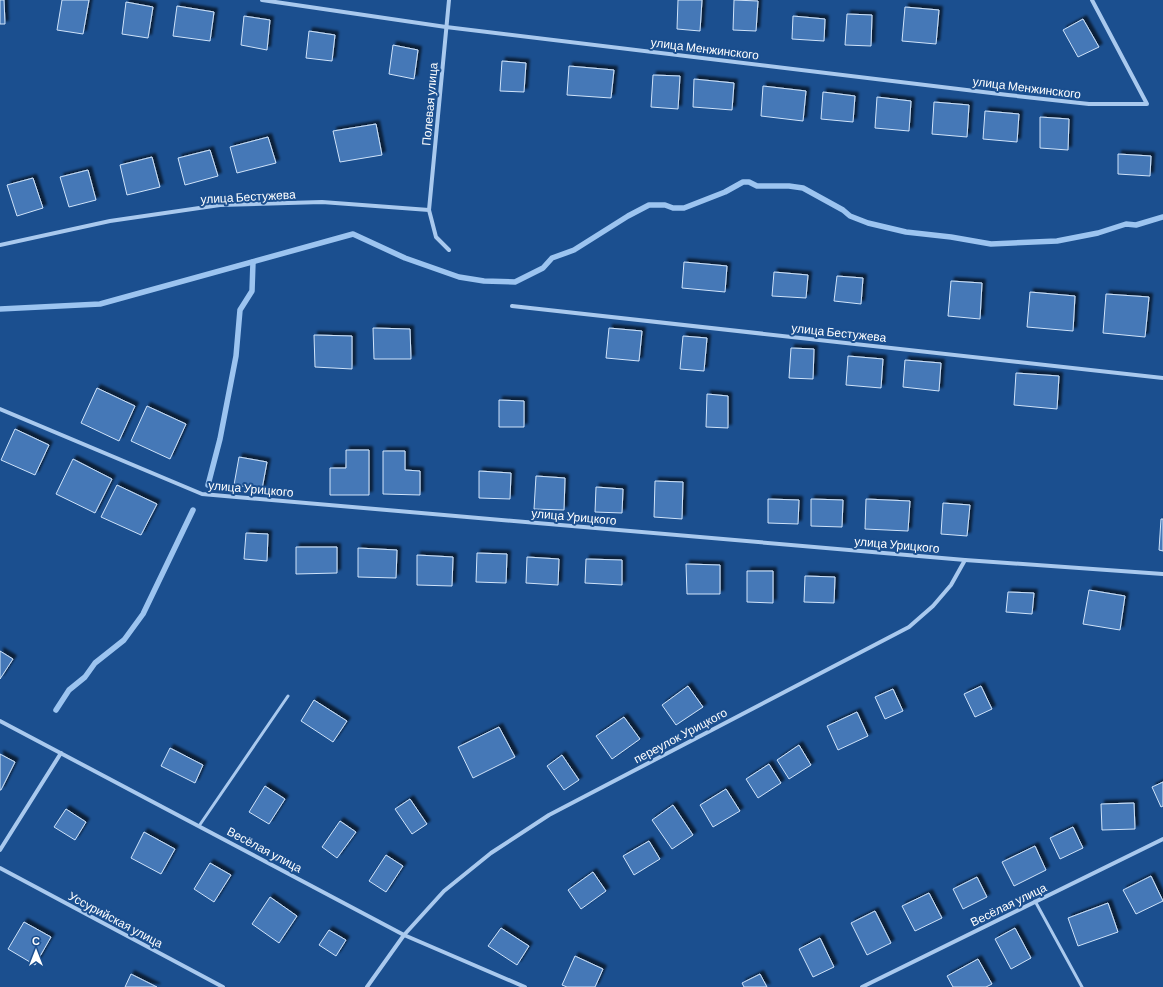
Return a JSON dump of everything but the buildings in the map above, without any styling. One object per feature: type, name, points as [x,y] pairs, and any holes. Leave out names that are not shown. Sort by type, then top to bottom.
[{"type":"street","name":"улица Менжинского","points":[[262,0],[446,27],[1082,103],[1147,104],[1092,0]]},
{"type":"street","name":"Полевая улица","points":[[429,210],[449,0]]},
{"type":"street","name":"улица Бестужева","points":[[0,245],[110,222],[220,205],[322,202],[429,210]]},
{"type":"street","points":[[429,210],[436,237],[449,250]]},
{"type":"street","name":"улица Бестужева","points":[[512,306],[1163,378]]},
{"type":"street","name":"улица Урицкого","points":[[0,409],[202,494],[965,560],[1163,574]]},
{"type":"street","name":"переулок Урицкого","points":[[367,987],[404,935],[444,891],[491,853],[549,815],[909,627],[933,606],[951,585],[965,560]]},
{"type":"street","name":"Весёлая улица","points":[[0,721],[404,935],[525,987]]},
{"type":"street","points":[[0,850],[61,753]]},
{"type":"street","name":"Весёлая улица","points":[[862,987],[1163,839]]},
{"type":"street","name":"Уссурийская улица","points":[[0,868],[223,987]]},
{"type":"lane","points":[[199,826],[288,696]]},
{"type":"lane","points":[[1035,901],[1082,987]]},
{"type":"waterway","points":[[0,309],[100,304],[353,234],[405,258],[459,277],[484,281],[515,282],[543,268],[552,258],[574,250],[628,216],[649,205],[665,205],[673,208],[684,208],[725,192],[743,182],[749,182],[757,186],[789,186],[803,188],[843,210],[850,216],[868,223],[906,232],[951,237],[991,244],[1057,241],[1098,233],[1126,224],[1136,225],[1163,217]]},
{"type":"waterway","points":[[208,485],[220,439],[236,356],[240,310],[252,291],[253,262]]},
{"type":"waterway","points":[[56,710],[69,690],[85,677],[95,663],[124,640],[143,614],[193,510]]}]
